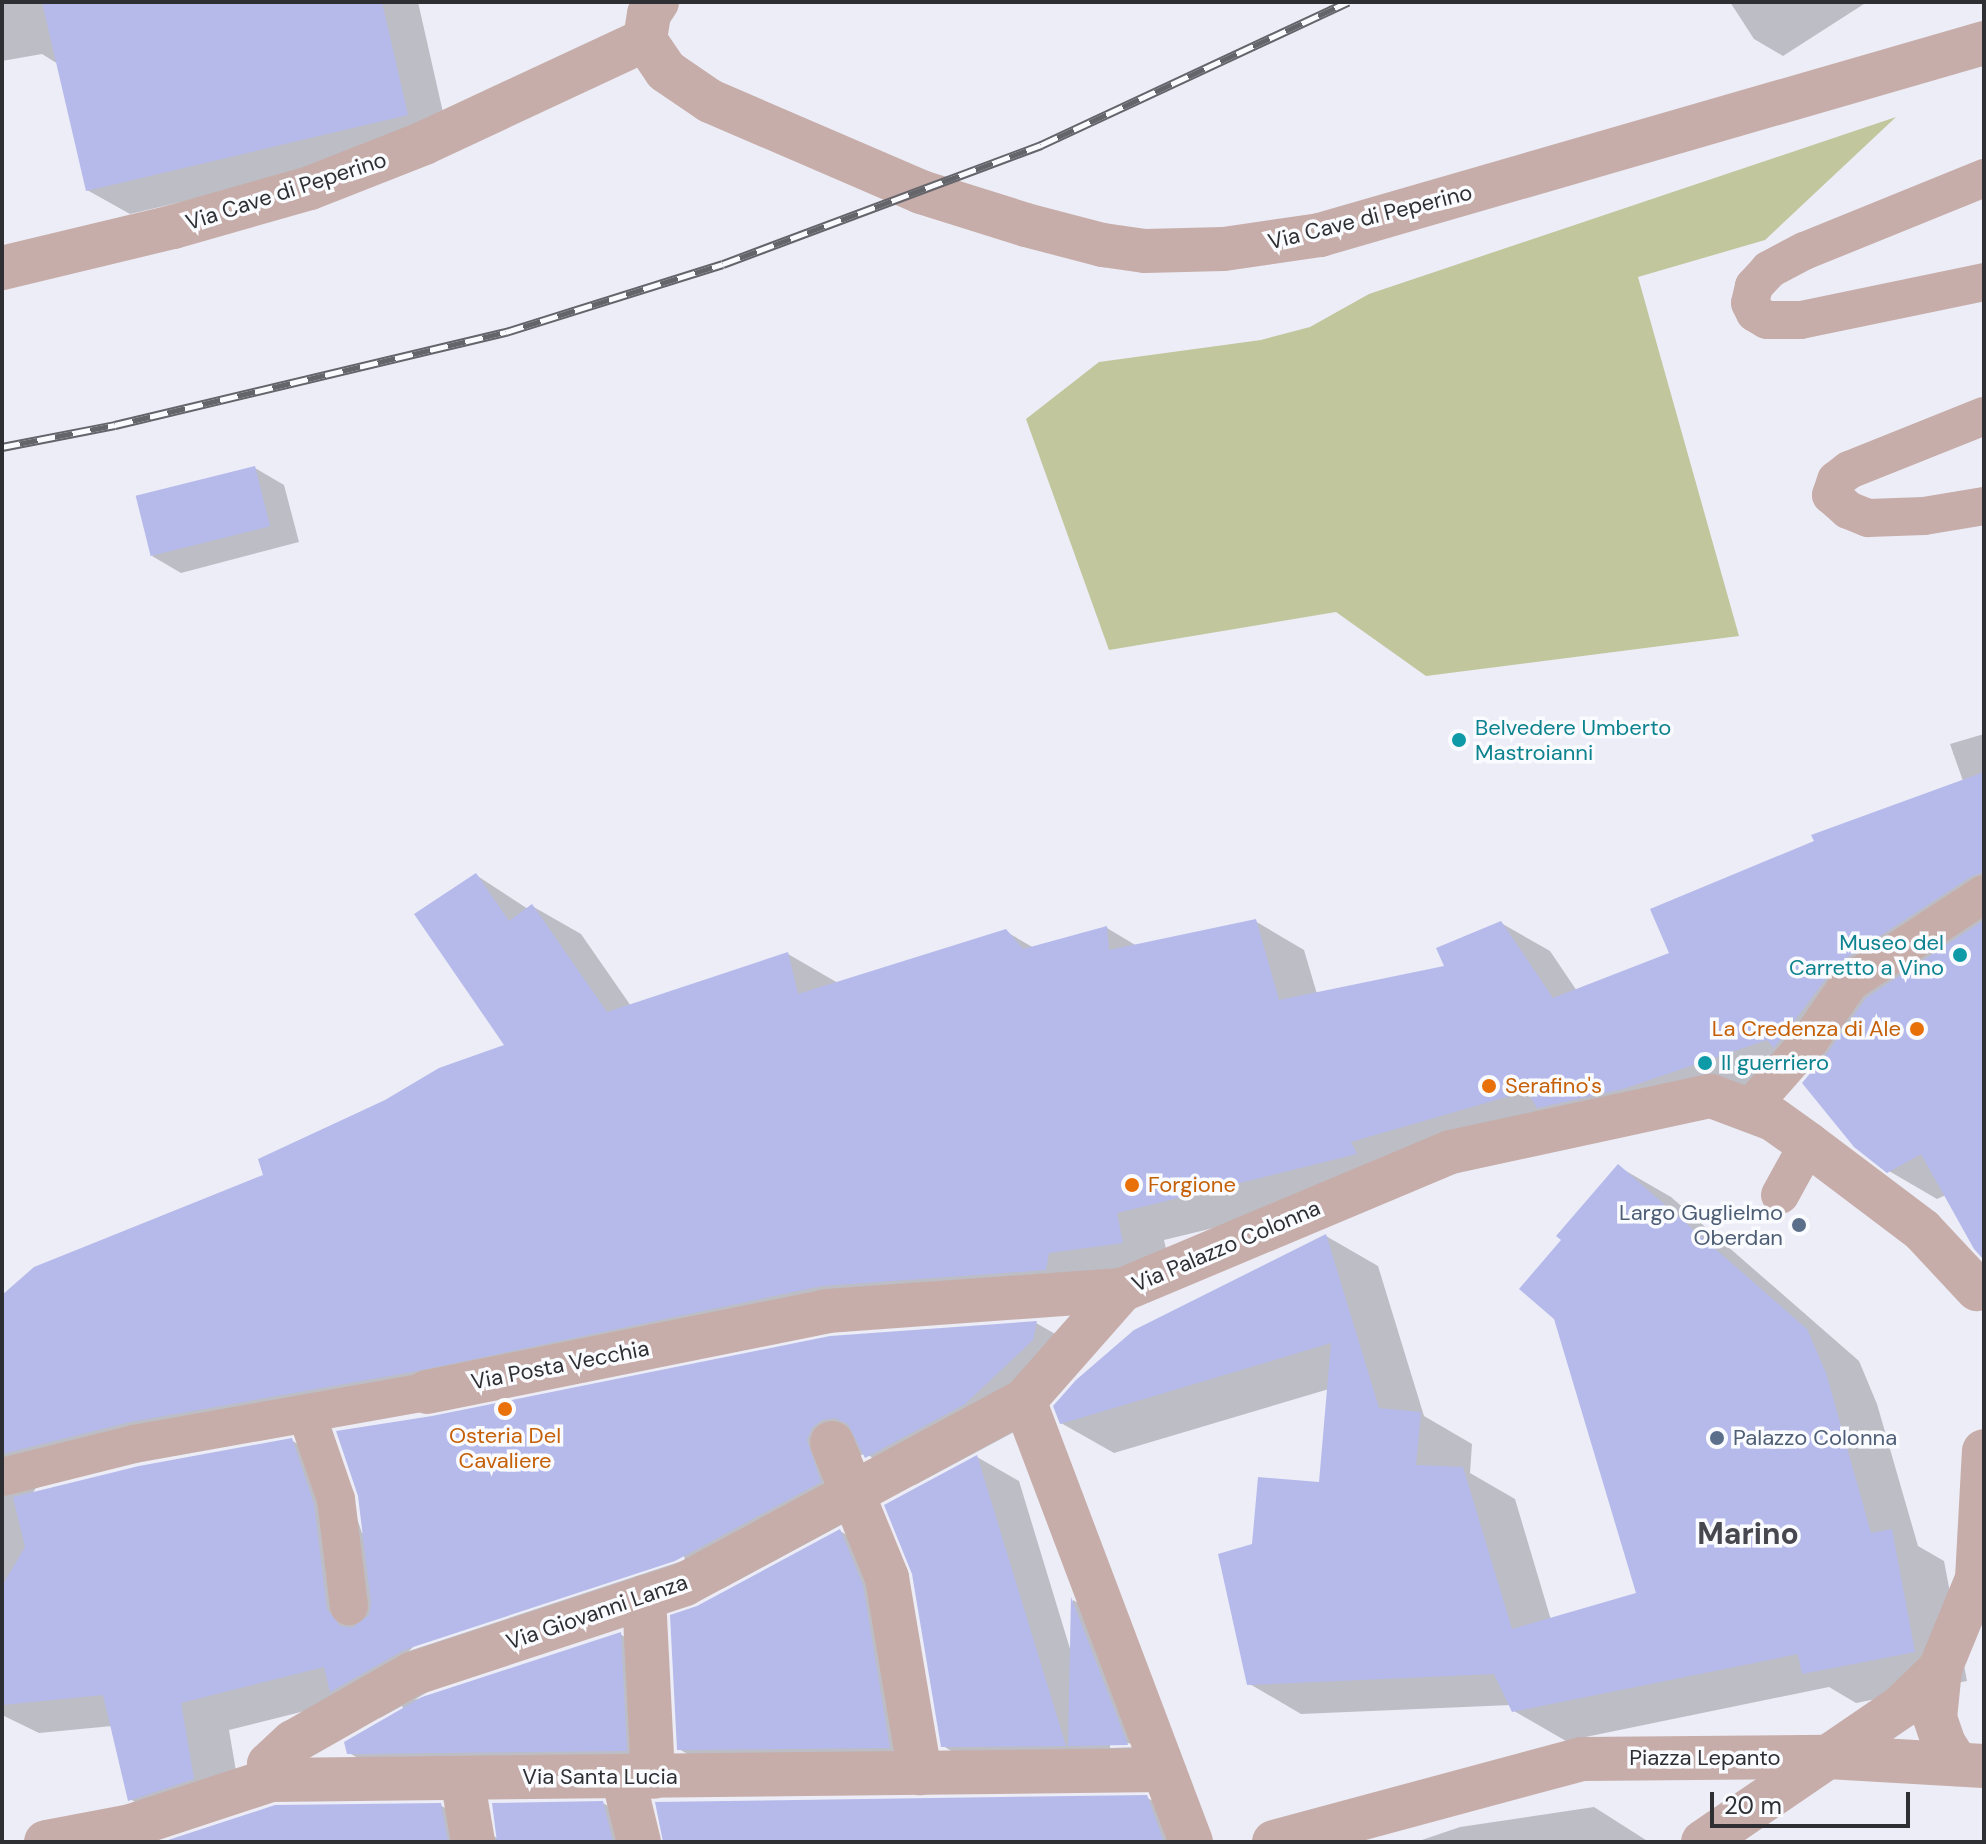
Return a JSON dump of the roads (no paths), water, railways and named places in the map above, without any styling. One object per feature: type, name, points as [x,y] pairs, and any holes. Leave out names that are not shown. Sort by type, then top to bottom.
[{"type":"street","name":"Via Cave di Peperino","points":[[2,268],[173,227],[310,188],[424,143],[651,21],[666,71],[710,101],[921,192],[1103,245],[1191,252],[1280,243],[1320,235],[1984,43]]},
{"type":"street","points":[[1730,1102],[1808,1144],[1922,1230],[1982,1299]]},
{"type":"street","name":"Via Palazzo Colonna","points":[[1024,1401],[1122,1290],[1451,1152],[1730,1102]]},
{"type":"street","name":"Via Posta Vecchia","points":[[427,1392],[827,1311],[1122,1290]]},
{"type":"street","points":[[1024,1401],[1191,1842]]},
{"type":"street","name":"Via Giovanni Lanza","points":[[271,1780],[269,1764],[293,1742],[412,1674],[685,1584],[1024,1401]]},
{"type":"street","points":[[832,1443],[887,1578],[920,1773]]},
{"type":"street","points":[[1971,1765],[1944,1744],[1935,1718],[1940,1669],[1981,1579],[1983,1471]]},
{"type":"street","points":[[639,1842],[644,1597]]},
{"type":"street","points":[[1828,1757],[1902,1706],[1940,1669]]},
{"type":"street","name":"Piazza Lepanto","points":[[1703,1842],[1828,1757]]},
{"type":"street","name":"Piazza Lepanto","points":[[1274,1842],[1582,1759],[1828,1757],[1971,1765]]},
{"type":"street","name":"Via Santa Lucia","points":[[46,1842],[134,1834],[271,1780],[1163,1770]]},
{"type":"street","points":[[462,1778],[473,1842]]},
{"type":"lane","points":[[1984,178],[1804,251],[1759,278],[1750,303],[1755,313],[1767,320],[1801,320],[1984,282]]},
{"type":"lane","points":[[1984,416],[1849,470],[1836,480],[1831,495],[1848,510],[1868,518],[1924,516],[1984,506]]},
{"type":"lane","points":[[1730,1102],[1810,1040],[1850,982],[1984,894]]},
{"type":"lane","points":[[1780,1195],[1808,1144]]},
{"type":"lane","name":"Via Posta Vecchia","points":[[2,1477],[134,1444],[427,1392]]},
{"type":"lane","points":[[307,1415],[336,1499],[349,1606]]},
{"type":"railway","points":[[2,447],[115,425],[506,332],[723,264],[1041,145],[1348,2]]},
{"type":"place","name":"Belvedere Umberto Mastroianni","points":[[1459,740]]},
{"type":"place","name":"Museo del Carretto a Vino","points":[[1960,955]]},
{"type":"place","name":"La Credenza di Ale","points":[[1917,1029]]},
{"type":"place","name":"Il guerriero","points":[[1705,1063]]},
{"type":"place","name":"Serafino's","points":[[1489,1086]]},
{"type":"place","name":"Forgione","points":[[1132,1185]]},
{"type":"place","name":"Largo Guglielmo Oberdan","points":[[1799,1225]]},
{"type":"place","name":"Osteria Del Cavaliere","points":[[505,1409]]},
{"type":"place","name":"Palazzo Colonna","points":[[1717,1438]]},
{"type":"district","name":"Marino","points":[[1748,1534]]}]
